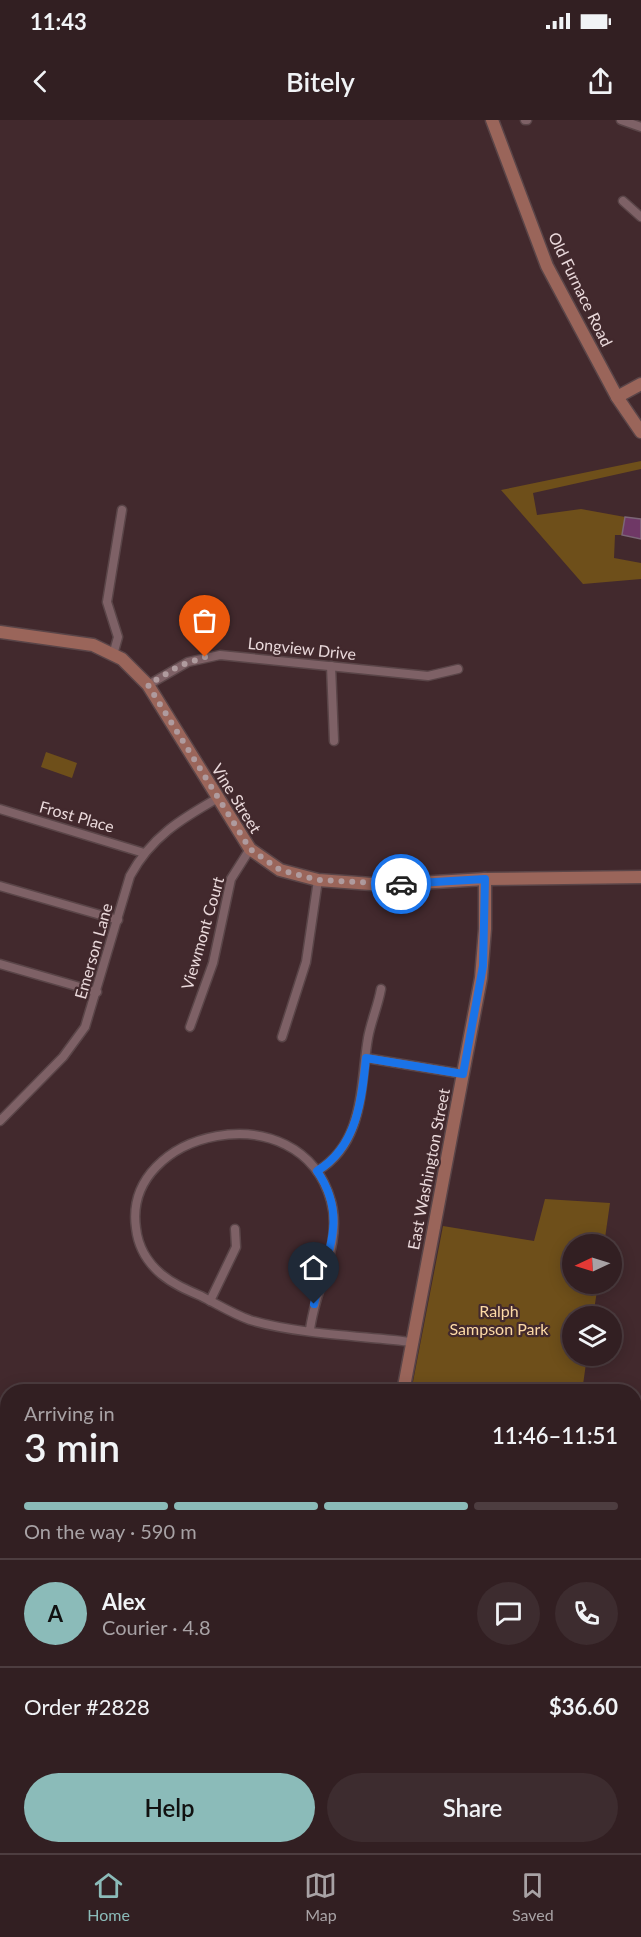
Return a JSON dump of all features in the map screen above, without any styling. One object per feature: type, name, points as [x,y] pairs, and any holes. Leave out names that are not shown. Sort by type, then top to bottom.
[{"type":"street","name":"Old Furnace Road","points":[[492,120],[547,266],[617,397],[641,432]]},
{"type":"street","points":[[621,120],[641,127]]},
{"type":"street","points":[[623,201],[641,216]]},
{"type":"street","points":[[617,397],[641,384]]},
{"type":"street","points":[[113,655],[118,637],[107,602],[122,510]]},
{"type":"street","name":"Vine Street","points":[[0,632],[93,645],[122,659],[148,685],[250,849],[280,870],[318,880],[385,885],[485,879],[641,877]]},
{"type":"street","name":"Longview Drive","points":[[148,685],[184,664],[213,656],[428,676],[459,669]]},
{"type":"street","points":[[331,666],[334,741]]},
{"type":"street","name":"Emerson Lane","points":[[0,1120],[76,1041],[85,1027],[130,876],[144,853],[163,831],[218,798]]},
{"type":"street","name":"Frost Place","points":[[0,809],[144,853]]},
{"type":"street","name":"Viewmont Court","points":[[190,1028],[213,963],[231,879],[250,849]]},
{"type":"street","name":"East Washington Street","points":[[404,1384],[483,966],[485,879]]},
{"type":"street","points":[[282,1037],[306,962],[318,880]]},
{"type":"street","points":[[0,886],[118,920]]},
{"type":"street","points":[[0,964],[97,992]]},
{"type":"street","points":[[317,1171],[336,1156],[354,1126],[368,1037],[381,989]]},
{"type":"street","points":[[366,1058],[463,1074]]},
{"type":"street","points":[[310,1330],[316,1293],[332,1249],[334,1232],[331,1201],[317,1171],[304,1156],[282,1142],[243,1133],[223,1136],[180,1149],[153,1169],[141,1187],[135,1206],[136,1230],[143,1252],[152,1266],[168,1280],[255,1321],[310,1330],[412,1342]]},
{"type":"street","points":[[210,1301],[236,1247],[236,1229]]},
{"type":"green space","points":[[641,461],[641,469],[533,493],[537,515],[581,509],[625,517],[622,535],[615,535],[614,558],[641,563],[641,579],[583,584],[501,490]]},
{"type":"green space","points":[[46,752],[77,763],[72,778],[41,767]]},
{"type":"green space","name":"Ralph Sampson Park","points":[[545,1199],[610,1203],[606,1234],[562,1234],[562,1294],[596,1294],[595,1306],[562,1306],[562,1366],[586,1366],[583,1384],[413,1384],[443,1226],[534,1241]]},
{"type":"building","points":[[625,517],[641,519],[641,539],[622,535]]},
{"type":"way so far","points":[[205,657],[179,666],[148,685],[250,849],[280,870],[318,880],[401,884]]},
{"type":"route","points":[[314,1304],[334,1237],[331,1201],[317,1171],[336,1156],[354,1126],[366,1058],[463,1074],[483,966],[486,915],[485,879],[401,884]]}]
